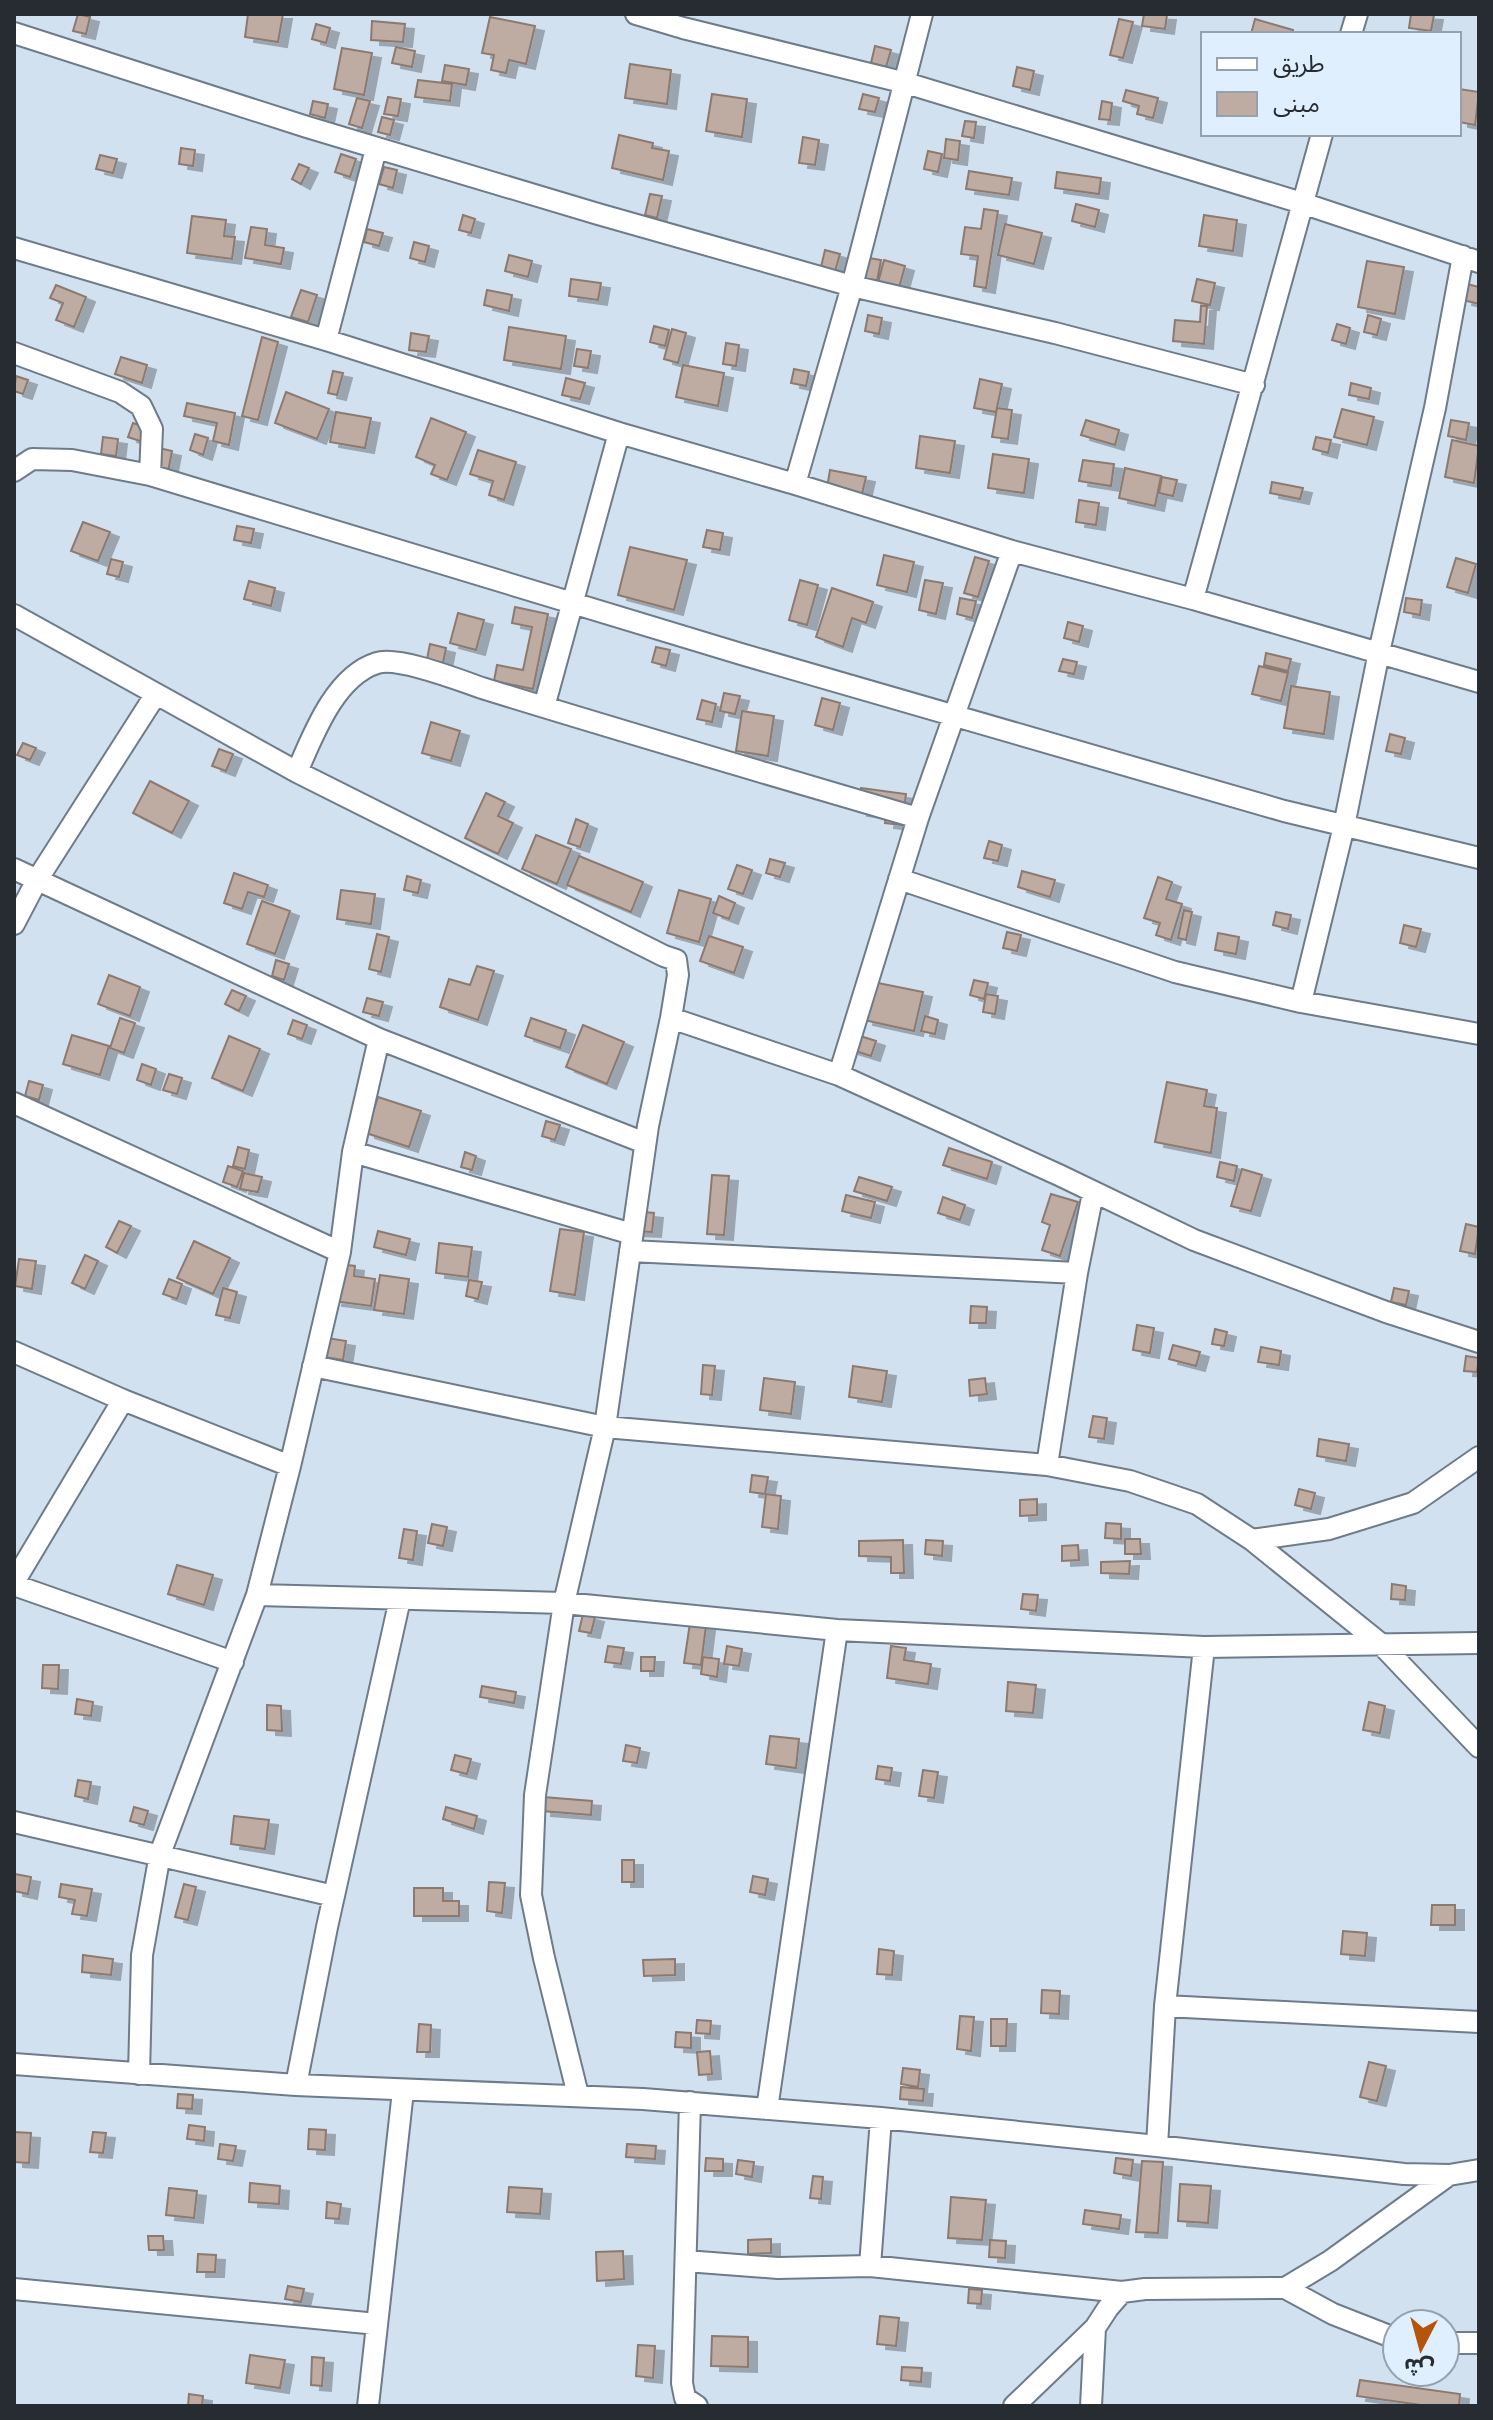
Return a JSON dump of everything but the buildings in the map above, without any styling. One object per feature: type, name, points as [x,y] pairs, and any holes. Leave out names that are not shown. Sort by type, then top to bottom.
[{"type":"street","points":[[636,14],[906,83],[1302,203],[1471,259],[1379,652],[1344,826],[1301,1002]]},
{"type":"street","points":[[795,484],[852,286],[922,14]]},
{"type":"street","points":[[14,33],[376,149],[598,214],[852,286],[1055,333],[1254,385]]},
{"type":"street","points":[[1193,599],[1321,136]]},
{"type":"street","points":[[326,340],[376,149]]},
{"type":"street","points":[[14,248],[326,340],[619,433],[1012,551],[1193,599],[1479,682]]},
{"type":"street","points":[[14,353],[120,392],[141,406],[152,429],[150,475]]},
{"type":"street","points":[[544,707],[619,433]]},
{"type":"street","points":[[14,471],[32,459],[72,460],[150,475],[953,716],[1269,807],[1479,858]]},
{"type":"street","points":[[839,1075],[918,818],[1012,551]]},
{"type":"street","points":[[14,615],[297,772],[676,960],[678,975],[645,1143],[605,1427],[564,1603],[535,1795],[531,1895],[578,2095]]},
{"type":"street","points":[[297,772],[322,714],[359,670],[380,661],[409,665],[918,818]]},
{"type":"street","points":[[14,924],[37,880],[156,694]]},
{"type":"street","points":[[14,869],[379,1039],[645,1143]]},
{"type":"street","points":[[899,879],[1175,972],[1301,1002],[1479,1034]]},
{"type":"street","points":[[671,1018],[839,1075],[1194,1240],[1386,1312],[1479,1342]]},
{"type":"street","points":[[139,2074],[142,1955],[160,1854],[257,1595],[340,1252],[353,1152],[379,1039]]},
{"type":"street","points":[[14,1103],[340,1252]]},
{"type":"street","points":[[353,1152],[631,1242],[1077,1273]]},
{"type":"street","points":[[1047,1465],[1077,1273],[1093,1193]]},
{"type":"street","points":[[14,1352],[123,1400],[290,1466]]},
{"type":"street","points":[[313,1366],[605,1427],[1047,1465],[1130,1481],[1197,1504],[1252,1540],[1381,1644],[1479,1747]]},
{"type":"street","points":[[123,1400],[14,1584],[233,1662]]},
{"type":"street","points":[[1252,1540],[1329,1529],[1413,1503],[1479,1457]]},
{"type":"street","points":[[257,1595],[564,1603],[837,1630],[1204,1647],[1479,1643]]},
{"type":"street","points":[[296,2085],[400,1599]]},
{"type":"street","points":[[767,2109],[837,1630]]},
{"type":"street","points":[[1157,2146],[1165,2006],[1204,1647]]},
{"type":"street","points":[[14,1822],[334,1896]]},
{"type":"street","points":[[1165,2006],[1479,2022]]},
{"type":"street","points":[[14,2064],[296,2085],[690,2102],[881,2118],[1404,2174],[1449,2175],[1479,2170]]},
{"type":"street","points":[[368,2406],[403,2091]]},
{"type":"street","points":[[690,2102],[682,2383],[685,2398],[697,2406]]},
{"type":"street","points":[[870,2266],[881,2118]]},
{"type":"street","points":[[1285,2288],[1330,2261],[1449,2175]]},
{"type":"street","points":[[686,2261],[778,2268],[870,2266],[1122,2292],[1145,2289],[1285,2288],[1333,2314],[1381,2333]]},
{"type":"street","points":[[14,2289],[377,2324]]},
{"type":"street","points":[[1014,2406],[1095,2328],[1122,2292]]},
{"type":"street","points":[[1091,2406],[1095,2328]]}]
